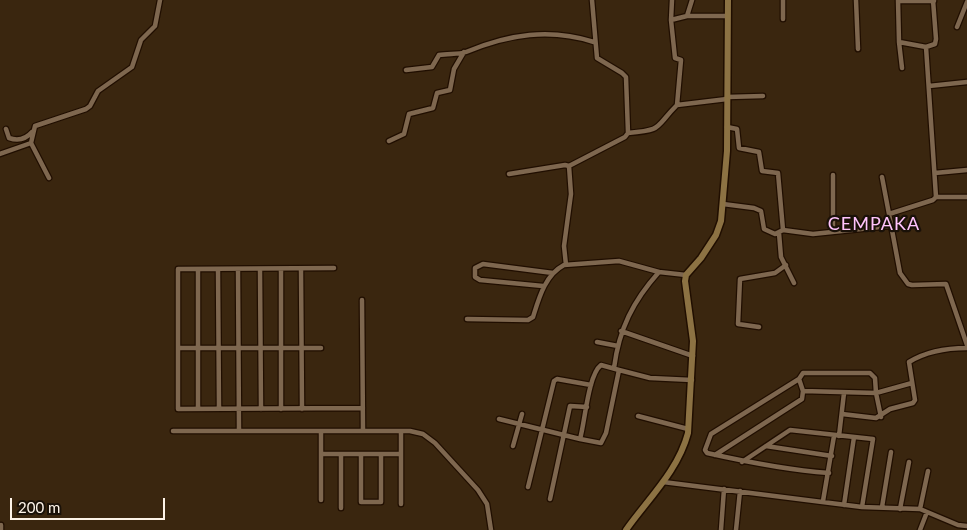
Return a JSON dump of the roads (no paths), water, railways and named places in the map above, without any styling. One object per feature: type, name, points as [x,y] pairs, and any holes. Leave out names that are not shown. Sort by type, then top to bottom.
[{"type":"street","points":[[6,129],[9,138],[14,140],[24,138],[35,126],[90,106],[98,91],[132,67],[141,40],[155,26],[160,0]]},
{"type":"street","points":[[509,174],[565,164],[569,166],[625,137],[628,133],[626,77],[598,59],[594,42],[592,0]]},
{"type":"street","points":[[628,133],[649,131],[659,127],[677,105],[681,60],[675,58],[671,20],[672,0]]},
{"type":"street","points":[[687,16],[691,0],[688,0]]},
{"type":"street","points":[[626,530],[650,496],[663,482],[684,447],[688,430],[693,356],[686,275],[701,258],[716,235],[721,221],[727,127],[728,0]]},
{"type":"street","points":[[782,19],[783,0]]},
{"type":"street","points":[[856,0],[858,49]]},
{"type":"street","points":[[900,42],[926,47],[935,44],[933,1],[898,0],[900,42],[902,68]]},
{"type":"street","points":[[957,27],[967,2]]},
{"type":"street","points":[[671,20],[687,16],[728,16]]},
{"type":"street","points":[[406,70],[432,67],[439,55],[464,52],[509,38],[539,32],[566,34],[594,42]]},
{"type":"street","points":[[926,47],[936,197]]},
{"type":"street","points":[[389,141],[404,134],[409,114],[433,108],[437,93],[450,90],[454,69],[464,52]]},
{"type":"street","points":[[929,86],[967,82]]},
{"type":"street","points":[[677,105],[727,98],[762,96]]},
{"type":"street","points":[[727,127],[737,129],[740,148],[759,152],[762,171],[778,173],[781,257],[794,283]]},
{"type":"street","points":[[33,130],[31,143],[49,178]]},
{"type":"street","points":[[0,154],[31,143]]},
{"type":"street","points":[[566,265],[564,246],[571,202],[569,166]]},
{"type":"street","points":[[934,173],[967,170]]},
{"type":"street","points":[[832,232],[833,175]]},
{"type":"street","points":[[842,414],[881,417],[890,409],[914,402],[908,366],[910,361],[925,354],[945,349],[967,347],[946,284],[912,286],[902,277],[890,226],[882,177]]},
{"type":"street","points":[[889,214],[933,200],[936,197],[967,197]]},
{"type":"street","points":[[723,204],[759,210],[762,213],[765,230],[806,234],[890,226]]},
{"type":"street","points":[[467,319],[528,320],[533,317],[543,286],[553,273],[566,265],[619,261],[659,272],[686,275]]},
{"type":"street","points":[[543,286],[480,280],[475,277],[474,268],[483,264],[553,273]]},
{"type":"street","points":[[760,327],[738,324],[740,279],[775,273],[786,265]]},
{"type":"street","points":[[334,268],[178,269],[178,409],[363,408]]},
{"type":"street","points":[[198,269],[198,409]]},
{"type":"street","points":[[218,269],[219,409]]},
{"type":"street","points":[[238,269],[239,431]]},
{"type":"street","points":[[260,269],[260,409]]},
{"type":"street","points":[[280,269],[281,409]]},
{"type":"street","points":[[301,269],[302,409]]},
{"type":"street","points":[[499,419],[597,443],[603,441],[621,331],[639,295],[659,272]]},
{"type":"street","points":[[362,300],[363,431]]},
{"type":"street","points":[[621,331],[693,356]]},
{"type":"street","points":[[597,342],[618,346]]},
{"type":"street","points":[[178,348],[321,348]]},
{"type":"street","points":[[580,439],[592,386],[598,367],[601,365],[650,378],[692,380]]},
{"type":"street","points":[[828,473],[797,471],[742,462],[706,453],[705,450],[711,434],[800,379],[803,373],[870,373],[875,378],[881,417]]},
{"type":"street","points":[[528,487],[554,381],[557,379],[592,386]]},
{"type":"street","points":[[715,455],[802,399],[803,391],[800,379]]},
{"type":"street","points":[[803,391],[876,393],[912,383]]},
{"type":"street","points":[[823,501],[842,414],[844,393]]},
{"type":"street","points":[[550,499],[570,405],[587,407]]},
{"type":"street","points":[[513,446],[522,414]]},
{"type":"street","points":[[638,416],[688,430]]},
{"type":"street","points":[[742,462],[790,430],[873,439],[862,507]]},
{"type":"street","points":[[174,431],[401,431],[423,434],[435,443],[478,490],[487,504],[491,530]]},
{"type":"street","points":[[321,431],[321,500]]},
{"type":"street","points":[[401,431],[402,504]]},
{"type":"street","points":[[844,505],[854,438]]},
{"type":"street","points":[[766,446],[832,456]]},
{"type":"street","points":[[882,508],[891,452]]},
{"type":"street","points":[[321,454],[402,454]]},
{"type":"street","points":[[341,454],[341,508]]},
{"type":"street","points":[[361,454],[361,502],[381,502],[381,454]]},
{"type":"street","points":[[900,509],[909,462]]},
{"type":"street","points":[[920,509],[928,471]]},
{"type":"street","points":[[663,482],[740,490],[862,507],[920,509],[958,525],[967,526]]},
{"type":"street","points":[[722,530],[724,489]]},
{"type":"street","points":[[736,530],[740,490]]},
{"type":"street","points":[[920,530],[927,512]]},
{"type":"district","name":"CEMPAKA","points":[[874,224]]}]
